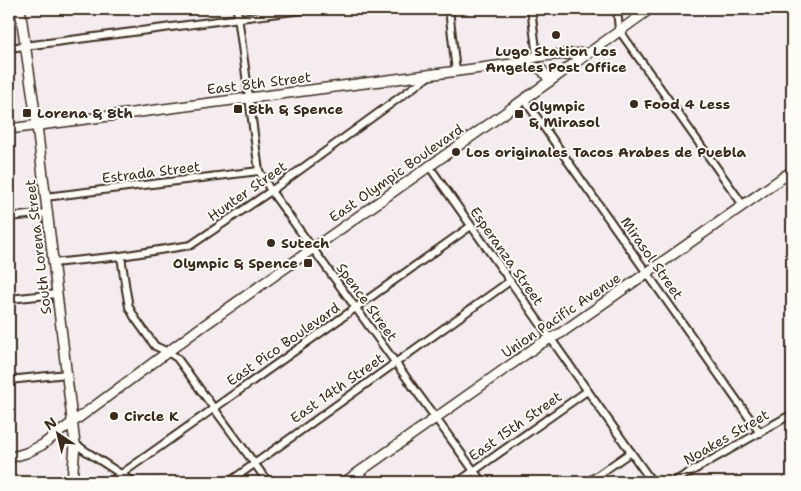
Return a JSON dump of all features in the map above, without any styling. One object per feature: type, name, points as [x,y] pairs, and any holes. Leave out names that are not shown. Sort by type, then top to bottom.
[{"type":"main road","name":"South Lorena Street","points":[[20,9],[37,126],[73,422],[75,444],[72,482]]},
{"type":"main road","name":"East Olympic Boulevard","points":[[9,458],[26,453],[42,445],[313,248],[650,9]]},
{"type":"main road","name":"East 8th Street","points":[[9,129],[430,76],[512,64],[537,57],[588,53]]},
{"type":"main road","name":"East 8th Street","points":[[512,64],[539,68],[550,81]]},
{"type":"main road","name":"Union Pacific Avenue","points":[[345,482],[540,344],[561,333],[792,171]]},
{"type":"main road","points":[[9,467],[26,453]]},
{"type":"street","name":"Spence Street","points":[[237,9],[259,171],[482,482]]},
{"type":"street","points":[[9,48],[310,9]]},
{"type":"street","points":[[448,9],[456,72]]},
{"type":"street","points":[[531,9],[537,57]]},
{"type":"street","points":[[617,9],[619,30],[743,205]]},
{"type":"street","name":"Hunter Street","points":[[54,263],[191,246],[430,76]]},
{"type":"street","name":"Mirasol Street","points":[[524,99],[760,433]]},
{"type":"street","name":"Esperanza Street","points":[[429,166],[652,482]]},
{"type":"street","name":"Estrada Street","points":[[45,197],[259,171]]},
{"type":"street","points":[[9,217],[47,212]]},
{"type":"street","name":"East Pico Boulevard","points":[[110,482],[471,226]]},
{"type":"street","points":[[121,256],[130,307],[140,325],[155,346],[178,359],[268,482]]},
{"type":"street","name":"East 14th Street","points":[[229,482],[510,281]]},
{"type":"street","points":[[9,299],[57,294]]},
{"type":"street","points":[[9,380],[67,374]]},
{"type":"street","name":"East 15th Street","points":[[458,482],[587,390]]},
{"type":"street","name":"Noakes Street","points":[[673,482],[792,414]]},
{"type":"street","points":[[75,444],[133,482]]},
{"type":"street","points":[[588,482],[631,452]]},
{"type":"street","points":[[359,473],[366,482]]},
{"type":"place","name":"Lugo Station Los Angeles Post Office","points":[[556,35]]},
{"type":"place","name":"Food 4 Less","points":[[634,104]]},
{"type":"place","name":"8th & Spence","points":[[238,109]]},
{"type":"place","name":"Lorena & 8th","points":[[27,113]]},
{"type":"place","name":"Olympic & Mirasol","points":[[519,114]]},
{"type":"place","name":"Los originales Tacos Arabes de Puebla","points":[[456,152]]},
{"type":"place","name":"Sutech","points":[[271,243]]},
{"type":"place","name":"Olympic & Spence","points":[[308,263]]},
{"type":"place","name":"Circle K","points":[[114,416]]}]
